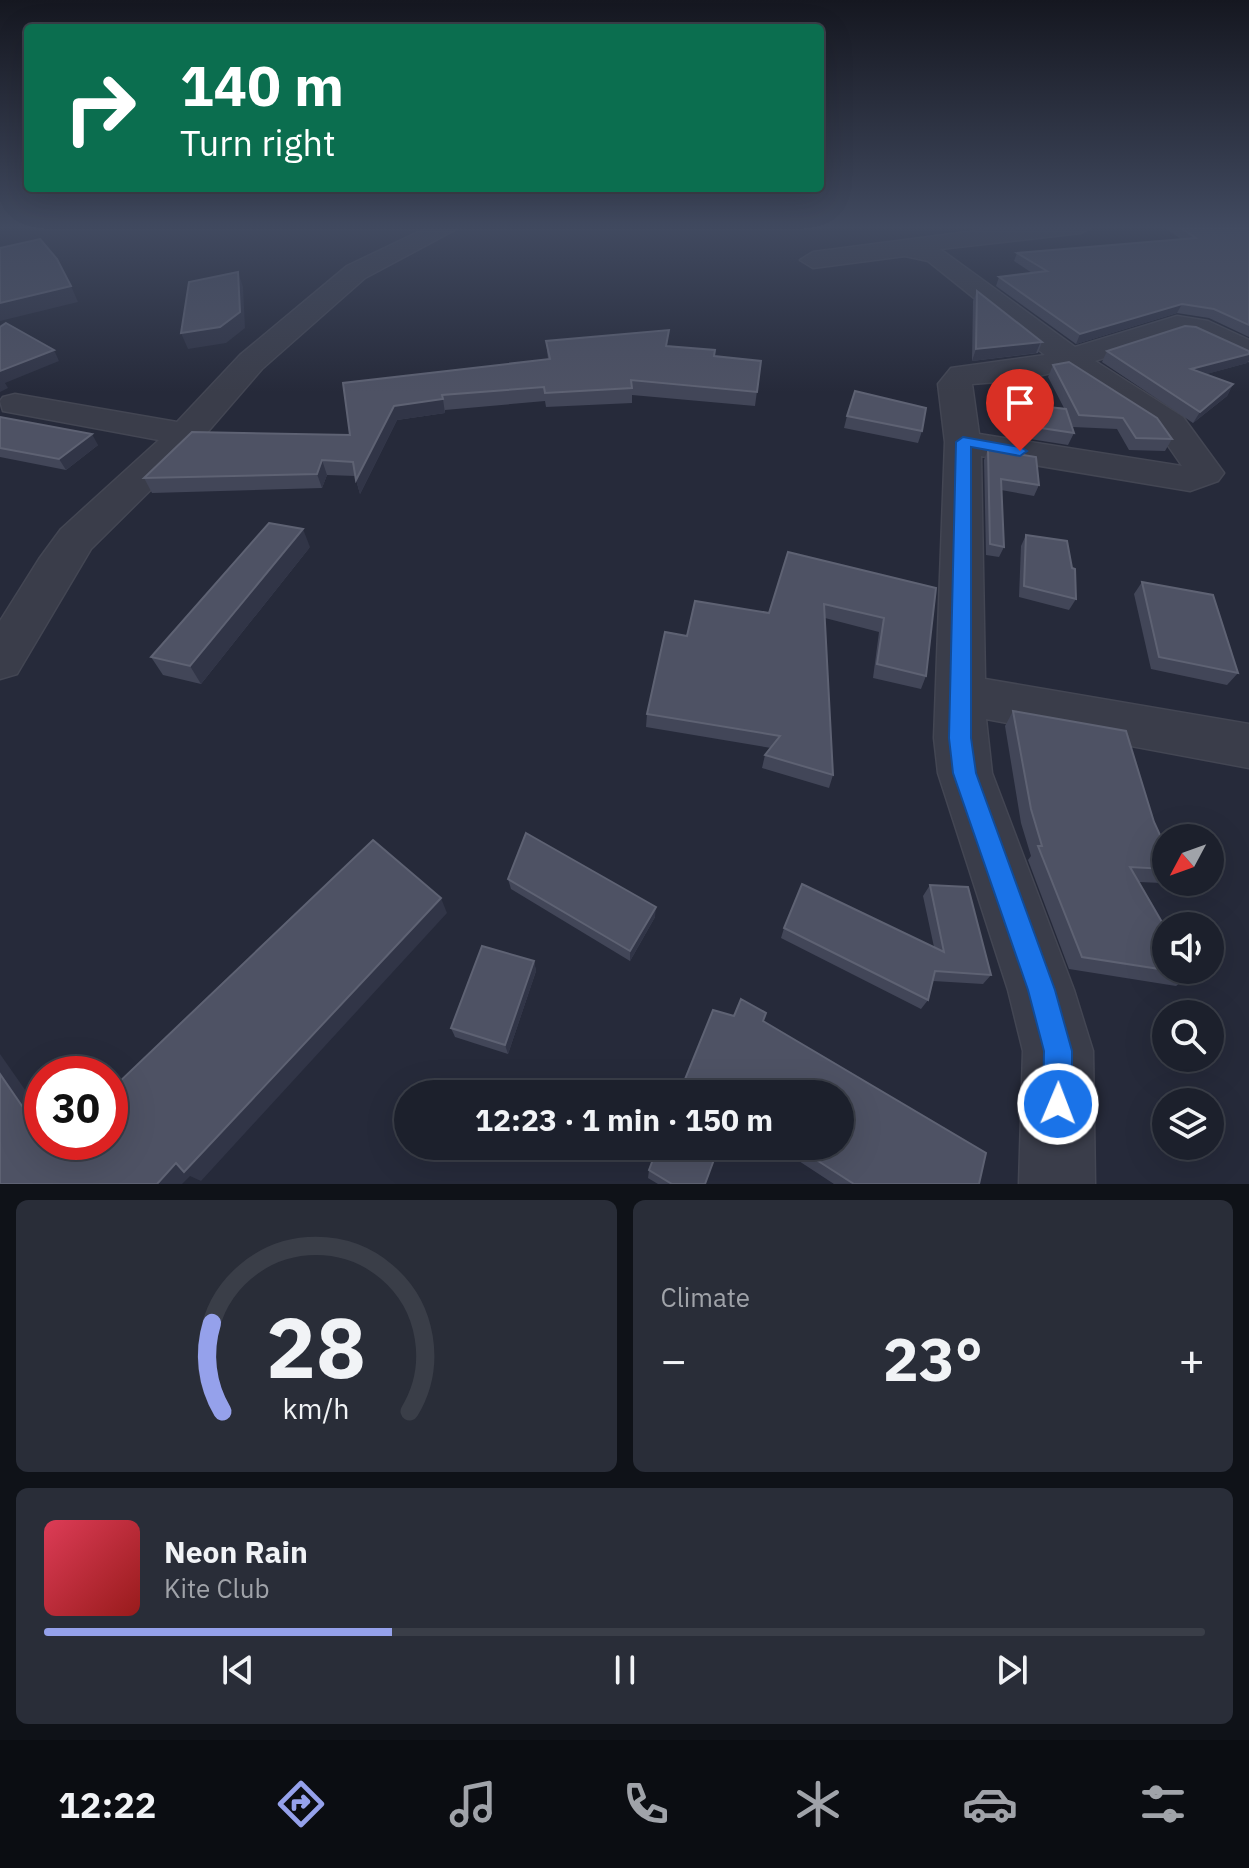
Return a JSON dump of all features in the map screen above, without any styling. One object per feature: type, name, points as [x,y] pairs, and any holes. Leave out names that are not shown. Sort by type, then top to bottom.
[{"type":"street","points":[[0,661],[54,569],[76,539],[186,434],[251,362],[344,281]]},
{"type":"street","points":[[963,442],[1190,479],[1205,473],[1171,424],[1070,359],[971,281]]},
{"type":"street","points":[[1057,1184],[1058,1051],[1041,990],[965,773],[960,738],[963,442],[956,378],[1070,359],[1177,325],[1198,327],[1249,352]]},
{"type":"street","points":[[15,404],[186,434]]},
{"type":"street","points":[[961,695],[1249,746]]},
{"type":"building","points":[[0,281],[69,281],[71,286],[0,303]]},
{"type":"building","points":[[238,281],[240,312],[220,327],[181,333],[189,282]]},
{"type":"building","points":[[1005,281],[1249,281],[1249,325],[1214,309],[1182,304],[1080,334]]},
{"type":"building","points":[[977,291],[1042,342],[976,349]]},
{"type":"building","points":[[6,323],[54,350],[0,371],[0,327]]},
{"type":"building","points":[[1185,326],[1196,327],[1249,351],[1249,354],[1191,369],[1233,384],[1200,412],[1107,351]]},
{"type":"building","points":[[669,330],[666,346],[715,350],[714,356],[761,361],[757,392],[631,380],[632,388],[545,393],[544,387],[442,395],[443,399],[394,406],[356,480],[353,462],[322,460],[317,474],[144,478],[192,432],[350,435],[343,383],[550,359],[546,341]]},
{"type":"building","points":[[1069,362],[1157,418],[1172,439],[1136,438],[1123,418],[1079,415],[1053,365]]},
{"type":"building","points":[[855,391],[926,408],[922,431],[847,416]]},
{"type":"building","points":[[1030,405],[1066,409],[1074,433],[1035,427]]},
{"type":"building","points":[[0,417],[92,434],[59,459],[0,448]]},
{"type":"building","points":[[988,449],[1036,457],[1039,485],[1001,479],[1004,547],[990,544]]},
{"type":"building","points":[[269,523],[303,529],[190,666],[151,657]]},
{"type":"building","points":[[1026,535],[1067,541],[1072,568],[1075,569],[1076,599],[1024,586]]},
{"type":"building","points":[[788,552],[936,588],[926,676],[877,664],[884,618],[824,604],[833,775],[765,755],[780,736],[647,714],[665,632],[687,636],[695,601],[769,613]]},
{"type":"building","points":[[1142,582],[1213,595],[1238,673],[1159,657]]},
{"type":"building","points":[[1013,711],[1126,731],[1155,824],[1152,824],[1152,868],[1130,867],[1156,912],[1152,912],[1152,968],[1082,957],[1038,846],[1042,846],[1031,809]]},
{"type":"building","points":[[526,833],[656,907],[630,951],[508,879]]},
{"type":"building","points":[[373,840],[441,898],[184,1172],[176,1163],[157,1184],[0,1184],[0,1074],[24,1109],[24,1160],[128,1160],[128,1074]]},
{"type":"building","points":[[802,884],[944,952],[930,885],[968,887],[991,975],[935,971],[928,1000],[784,928]]},
{"type":"building","points":[[482,946],[534,961],[505,1045],[451,1028]]},
{"type":"building","points":[[741,999],[766,1013],[763,1021],[986,1153],[979,1184],[854,1184],[817,1160],[854,1160],[854,1080],[685,1080],[713,1010],[734,1016]]},
{"type":"building","points":[[653,1160],[714,1160],[705,1184],[672,1184],[649,1170]]},
{"type":"route","points":[[1020,451],[963,442],[960,738],[965,773],[1041,990],[1058,1051],[1058,1104]]}]
